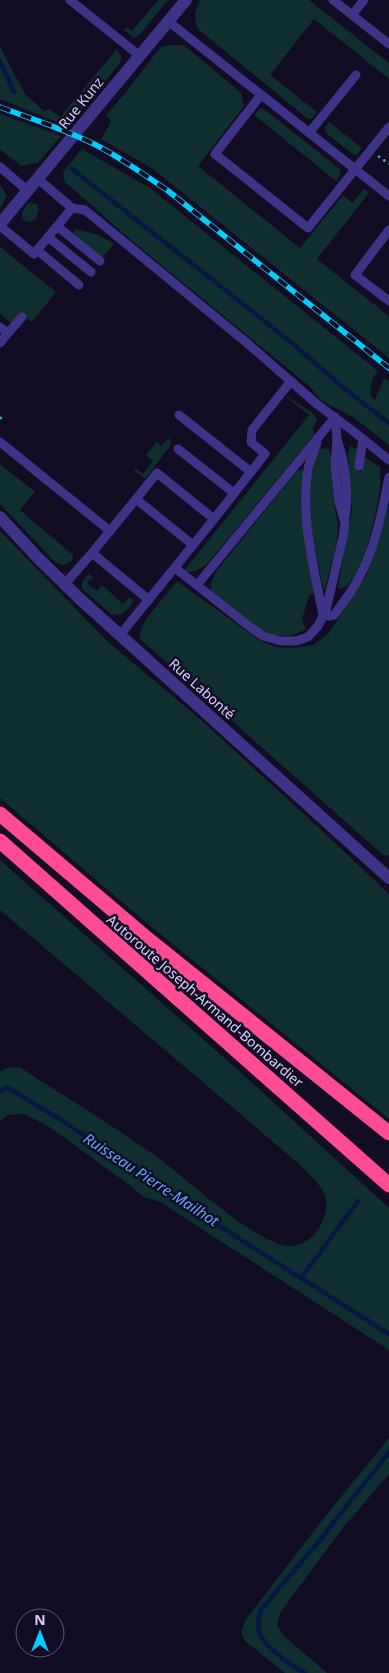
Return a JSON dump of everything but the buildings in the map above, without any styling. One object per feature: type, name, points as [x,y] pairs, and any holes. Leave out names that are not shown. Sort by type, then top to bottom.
[{"type":"highway","name":"Autoroute Joseph-Armand-Bombardier","points":[[0,814],[145,937],[389,1133]]},
{"type":"highway","name":"Autoroute Joseph-Armand-Bombardier","points":[[0,841],[389,1185]]},
{"type":"street","name":"Rue Kunz","points":[[0,225],[186,0]]},
{"type":"street","name":"Rue Labonté","points":[[0,517],[65,584],[389,878]]},
{"type":"lane","points":[[70,0],[140,56]]},
{"type":"lane","points":[[333,0],[346,4],[352,15],[389,44]]},
{"type":"lane","points":[[352,15],[364,0]]},
{"type":"lane","points":[[168,21],[389,196]]},
{"type":"lane","points":[[309,134],[356,75]]},
{"type":"lane","points":[[261,95],[215,154],[308,228],[389,127]]},
{"type":"lane","points":[[0,167],[28,191]]},
{"type":"lane","points":[[38,180],[72,208],[85,210],[318,405],[389,460]]},
{"type":"lane","points":[[0,225],[34,254],[72,208]]},
{"type":"lane","points":[[57,226],[100,261]]},
{"type":"lane","points":[[389,230],[355,275],[389,302]]},
{"type":"lane","points":[[48,237],[90,272]]},
{"type":"lane","points":[[37,250],[80,285]]},
{"type":"lane","points":[[0,343],[22,317]]},
{"type":"lane","points":[[0,327],[8,333]]},
{"type":"lane","points":[[120,635],[265,454],[250,442],[252,430],[290,381]]},
{"type":"lane","points":[[179,415],[250,472]]},
{"type":"lane","points":[[197,585],[335,417]]},
{"type":"lane","points":[[175,568],[263,636],[281,641],[296,641],[308,637],[318,626],[323,615],[345,523],[339,502],[335,464],[337,438],[335,417]]},
{"type":"lane","points":[[320,434],[308,470],[305,504],[323,615]]},
{"type":"lane","points":[[359,466],[363,439]]},
{"type":"lane","points":[[0,442],[110,531]]},
{"type":"lane","points":[[178,449],[234,493]]},
{"type":"lane","points":[[65,584],[157,473],[214,519]]},
{"type":"lane","points":[[323,615],[334,615],[356,584],[377,532],[389,477]]},
{"type":"lane","points":[[136,499],[193,545]]},
{"type":"lane","points":[[92,553],[149,600]]},
{"type":"green space","points":[[158,0],[168,0],[140,34],[134,38],[124,30],[126,27],[132,31]]},
{"type":"green space","points":[[200,0],[309,0],[389,63],[389,79],[314,19],[270,75],[317,112],[311,119],[308,119],[198,29],[195,14]]},
{"type":"green space","points":[[182,45],[189,49],[241,93],[244,106],[198,166],[300,248],[343,195],[352,203],[364,189],[369,193],[317,259],[389,316],[389,358],[153,169],[101,139],[111,122],[106,115],[156,53],[162,47]]},
{"type":"green space","points":[[0,47],[25,94],[44,111],[50,109],[60,117],[117,49],[121,57],[120,63],[70,125],[66,122],[57,122],[0,99]]},
{"type":"green space","points":[[260,108],[264,109],[341,170],[336,181],[254,115]]},
{"type":"green space","points":[[0,114],[61,136],[38,163],[21,166],[0,149]]},
{"type":"green space","points":[[329,122],[362,148],[357,155],[354,155],[326,133],[325,127]]},
{"type":"green space","points":[[82,149],[150,188],[378,371],[373,378],[370,395],[375,400],[384,378],[389,381],[389,445],[353,417],[322,401],[309,386],[131,240],[65,182],[63,172]]},
{"type":"green space","points":[[0,184],[7,195],[0,209]]},
{"type":"green space","points":[[28,203],[37,204],[39,209],[36,218],[31,222],[22,218]]},
{"type":"green space","points":[[75,229],[95,234],[114,244],[102,258],[74,234]]},
{"type":"green space","points":[[0,247],[56,292],[32,322],[21,314],[12,324],[0,314]]},
{"type":"green space","points":[[285,396],[312,412],[317,420],[313,428],[314,435],[208,563],[196,570],[183,572],[309,415]]},
{"type":"green space","points":[[169,438],[170,446],[145,479],[134,470],[135,468],[143,474],[153,461],[146,455],[157,442],[161,446]]},
{"type":"green space","points":[[350,446],[358,449],[357,468],[361,473],[365,457],[380,467],[380,484],[373,527],[362,560],[356,574],[348,584],[340,589],[338,588],[339,581],[352,509],[348,454]]},
{"type":"green space","points":[[321,449],[329,449],[331,456],[334,502],[338,527],[336,547],[324,592],[307,511],[310,482],[316,456]]},
{"type":"green space","points":[[0,464],[35,492],[20,510],[73,555],[70,563],[63,565],[55,562],[0,504]]},
{"type":"green space","points":[[302,469],[305,473],[316,592],[309,596],[302,619],[306,629],[292,635],[281,636],[270,633],[248,622],[211,591],[211,583],[215,573],[296,472]]},
{"type":"green space","points":[[389,504],[389,855],[384,856],[141,640],[139,635],[146,619],[177,581],[260,641],[276,647],[291,648],[313,645],[328,634],[366,576]]},
{"type":"green space","points":[[0,531],[107,641],[200,719],[389,894],[389,1119],[143,920],[0,798]]},
{"type":"green space","points":[[89,574],[94,578],[88,580],[88,584],[93,588],[97,590],[102,585],[123,604],[129,597],[134,601],[122,614],[112,615],[82,589],[82,581]]},
{"type":"green space","points":[[0,860],[247,1078],[389,1208],[389,1350],[160,1202],[144,1197],[45,1124],[23,1114],[9,1115],[0,1121],[0,1071],[10,1067],[21,1068],[144,1148],[242,1224],[276,1243],[289,1246],[303,1243],[309,1239],[319,1229],[326,1209],[325,1195],[322,1189],[298,1163],[0,910]]},
{"type":"green space","points":[[389,1438],[389,1474],[342,1529],[280,1613],[277,1625],[283,1635],[327,1673],[285,1673],[245,1641],[241,1632],[246,1619],[327,1514]]},
{"type":"waterway","points":[[0,61],[14,92]]},
{"type":"waterway","points":[[71,168],[292,343],[346,390],[389,423]]},
{"type":"waterway","name":"Ruisseau Pierre-Mailhot","points":[[0,1091],[7,1087],[61,1120],[224,1229],[389,1334]]},
{"type":"waterway","points":[[302,1277],[358,1201]]},
{"type":"waterway","points":[[305,1673],[285,1660],[265,1642],[258,1628],[261,1610],[320,1540],[389,1452]]},
{"type":"railway","points":[[0,107],[60,129],[94,144],[113,154],[167,190],[389,368]]}]
